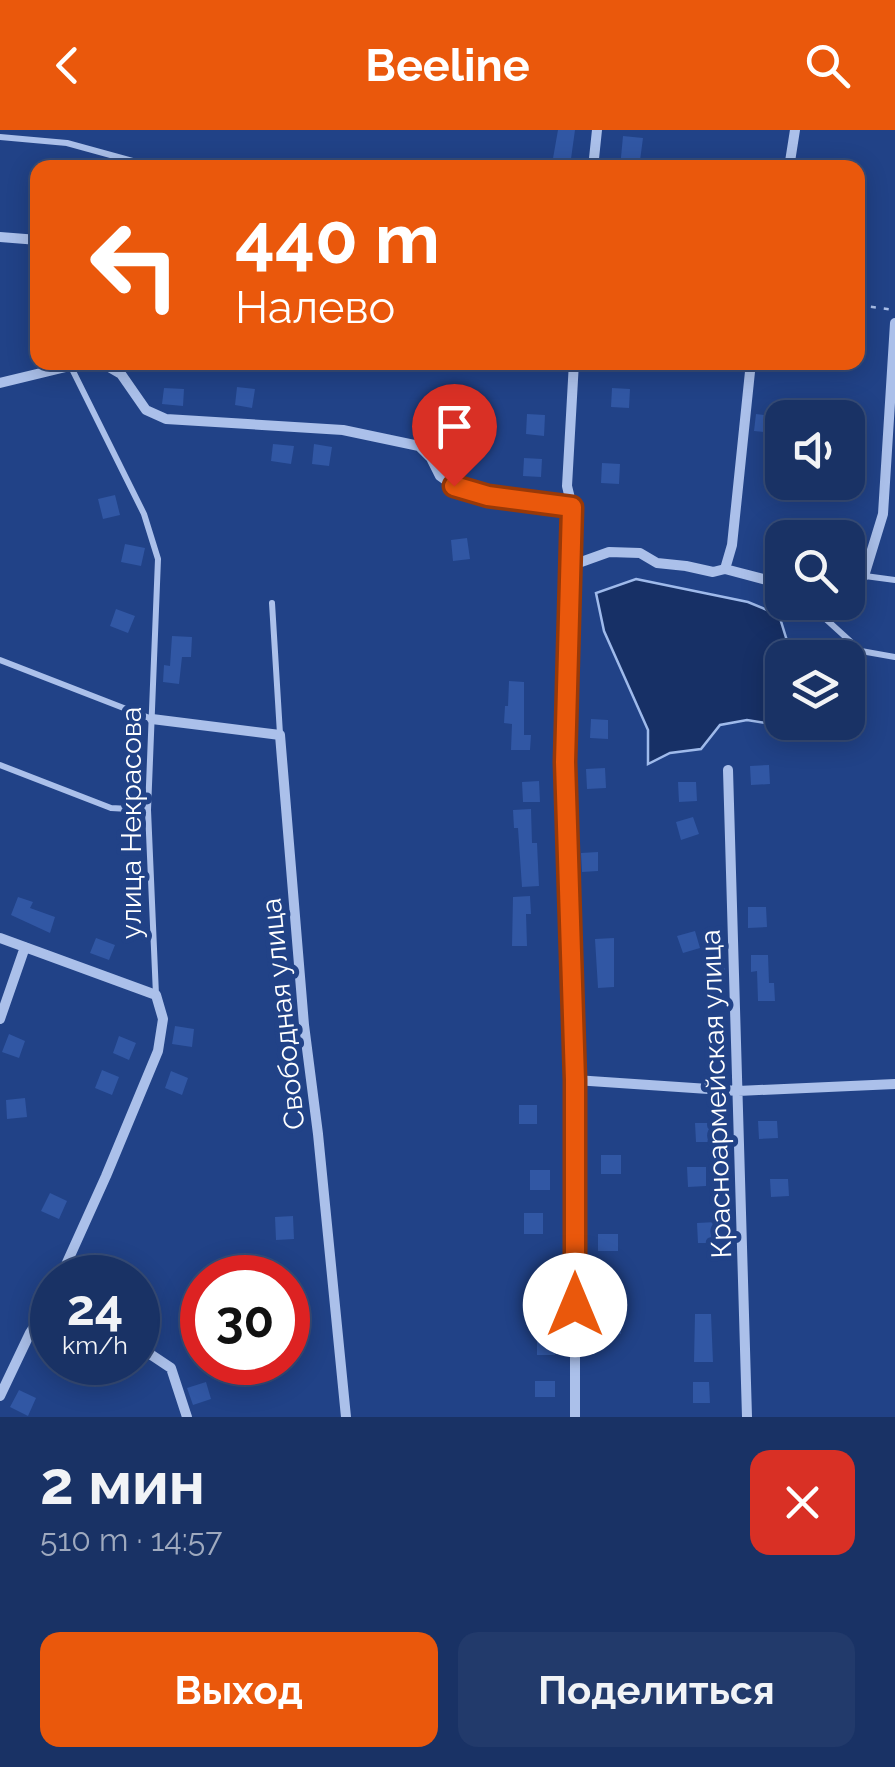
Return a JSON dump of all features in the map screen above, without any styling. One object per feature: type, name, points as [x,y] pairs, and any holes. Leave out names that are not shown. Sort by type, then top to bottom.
[{"type":"street","points":[[593,160],[597,130]]},
{"type":"street","points":[[790,160],[795,130]]},
{"type":"street","points":[[0,237],[30,239]]},
{"type":"street","points":[[865,573],[883,514],[895,323]]},
{"type":"street","points":[[0,383],[54,370]]},
{"type":"street","points":[[115,370],[146,410],[166,420],[343,430],[419,446],[440,476],[454,486],[488,496],[572,507]]},
{"type":"street","points":[[574,370],[567,486],[572,507],[565,762],[575,1080],[575,1417]]},
{"type":"street","points":[[725,569],[732,545],[750,370]]},
{"type":"street","points":[[570,566],[610,552],[640,554],[657,563],[713,572],[725,569],[765,580]]},
{"type":"street","points":[[152,719],[280,735]]},
{"type":"street","name":"Свободная улица","points":[[280,735],[304,1025],[346,1417]]},
{"type":"street","name":"Красноармейская улица","points":[[728,770],[747,1417]]},
{"type":"street","points":[[0,938],[156,995]]},
{"type":"street","points":[[0,1019],[26,948]]},
{"type":"street","name":"улица Некрасова","points":[[70,1255],[158,1051],[163,1019],[156,995]]},
{"type":"street","points":[[575,1080],[738,1092],[895,1084]]},
{"type":"street","points":[[0,1396],[30,1332]]},
{"type":"street","points":[[160,1361],[171,1368],[187,1417]]},
{"type":"lane","points":[[0,138],[67,143],[129,160]]},
{"type":"lane","name":"улица Некрасова","points":[[72,370],[144,514],[158,558],[148,810],[156,995]]},
{"type":"lane","points":[[865,576],[895,580]]},
{"type":"lane","points":[[272,603],[280,735]]},
{"type":"lane","points":[[826,620],[861,651],[895,656]]},
{"type":"lane","points":[[0,660],[152,719]]},
{"type":"lane","points":[[0,765],[111,808],[148,810]]},
{"type":"path","points":[[865,306],[895,310]]},
{"type":"water","points":[[636,579],[748,602],[765,609],[765,620],[781,620],[787,640],[765,640],[765,723],[747,720],[720,725],[701,749],[670,753],[648,764],[648,730],[604,631],[596,593]]},
{"type":"building","points":[[558,130],[575,130],[571,160],[553,160]]},
{"type":"building","points":[[623,136],[643,138],[640,160],[621,160]]},
{"type":"building","points":[[237,387],[255,389],[252,408],[235,405]]},
{"type":"building","points":[[164,388],[184,389],[183,406],[162,404]]},
{"type":"building","points":[[612,388],[630,389],[629,408],[611,407]]},
{"type":"building","points":[[527,414],[545,415],[544,436],[526,434]]},
{"type":"building","points":[[756,414],[765,415],[765,432],[754,431]]},
{"type":"building","points":[[273,444],[294,446],[291,464],[271,461]]},
{"type":"building","points":[[314,444],[332,447],[329,466],[312,464]]},
{"type":"building","points":[[524,458],[542,459],[541,477],[523,476]]},
{"type":"building","points":[[602,463],[620,464],[619,484],[601,483]]},
{"type":"building","points":[[115,495],[120,515],[103,519],[98,499]]},
{"type":"building","points":[[467,538],[470,559],[453,561],[451,540]]},
{"type":"building","points":[[125,544],[145,548],[141,566],[121,562]]},
{"type":"building","points":[[116,609],[135,616],[128,633],[110,626]]},
{"type":"building","points":[[172,636],[192,637],[191,657],[182,657],[179,684],[163,682],[164,665],[170,666]]},
{"type":"building","points":[[509,681],[524,682],[524,735],[531,735],[530,750],[511,750],[512,724],[504,723]]},
{"type":"building","points":[[591,719],[608,720],[608,739],[590,738]]},
{"type":"building","points":[[769,765],[770,784],[751,785],[750,766]]},
{"type":"building","points":[[605,768],[606,788],[587,789],[586,769]]},
{"type":"building","points":[[539,781],[540,802],[523,802],[522,782]]},
{"type":"building","points":[[678,782],[696,782],[697,801],[679,802]]},
{"type":"building","points":[[531,809],[539,886],[522,887],[513,810]]},
{"type":"building","points":[[693,817],[699,834],[681,840],[676,822]]},
{"type":"building","points":[[598,852],[598,871],[582,872],[581,853]]},
{"type":"building","points":[[530,896],[527,946],[512,946],[513,897]]},
{"type":"building","points":[[18,897],[33,902],[30,908],[55,917],[50,933],[11,915]]},
{"type":"building","points":[[748,907],[766,907],[767,927],[748,928]]},
{"type":"building","points":[[695,931],[700,948],[683,953],[677,936]]},
{"type":"building","points":[[96,938],[115,945],[109,960],[90,953]]},
{"type":"building","points":[[614,938],[614,987],[598,988],[595,939]]},
{"type":"building","points":[[705,954],[724,954],[725,974],[706,974]]},
{"type":"building","points":[[751,955],[768,955],[769,983],[774,983],[775,1001],[758,1001],[757,971],[751,972]]},
{"type":"building","points":[[175,1026],[194,1029],[192,1047],[172,1044]]},
{"type":"building","points":[[9,1034],[25,1041],[19,1058],[2,1052]]},
{"type":"building","points":[[119,1036],[136,1043],[129,1060],[113,1053]]},
{"type":"building","points":[[102,1070],[119,1077],[112,1095],[95,1088]]},
{"type":"building","points":[[171,1071],[188,1078],[182,1095],[165,1088]]},
{"type":"building","points":[[25,1098],[27,1117],[7,1119],[6,1100]]},
{"type":"building","points":[[519,1105],[537,1105],[537,1124],[519,1124]]},
{"type":"building","points":[[758,1121],[777,1121],[778,1138],[759,1139]]},
{"type":"building","points":[[695,1123],[713,1123],[713,1142],[696,1142]]},
{"type":"building","points":[[601,1155],[621,1155],[621,1174],[601,1174]]},
{"type":"building","points":[[687,1167],[706,1167],[706,1186],[688,1187]]},
{"type":"building","points":[[530,1170],[550,1170],[550,1190],[530,1190]]},
{"type":"building","points":[[770,1179],[788,1179],[789,1196],[771,1197]]},
{"type":"building","points":[[50,1193],[67,1201],[59,1219],[41,1211]]},
{"type":"building","points":[[524,1213],[543,1213],[543,1234],[524,1234]]},
{"type":"building","points":[[293,1216],[294,1239],[276,1240],[275,1217]]},
{"type":"building","points":[[716,1222],[716,1243],[698,1243],[697,1223]]},
{"type":"building","points":[[598,1234],[618,1234],[618,1251],[598,1251]]},
{"type":"building","points":[[602,1314],[620,1314],[621,1334],[602,1334]]},
{"type":"building","points":[[695,1314],[711,1314],[713,1362],[694,1362]]},
{"type":"building","points":[[537,1335],[555,1335],[555,1355],[537,1355]]},
{"type":"building","points":[[535,1381],[555,1381],[555,1397],[535,1397]]},
{"type":"building","points":[[693,1382],[709,1382],[710,1403],[693,1403]]},
{"type":"building","points":[[207,1385],[211,1399],[193,1405],[187,1388]]},
{"type":"building","points":[[19,1390],[36,1398],[28,1416],[10,1407]]},
{"type":"route","points":[[454,486],[488,496],[572,507],[565,762],[575,1080],[575,1305]]}]
